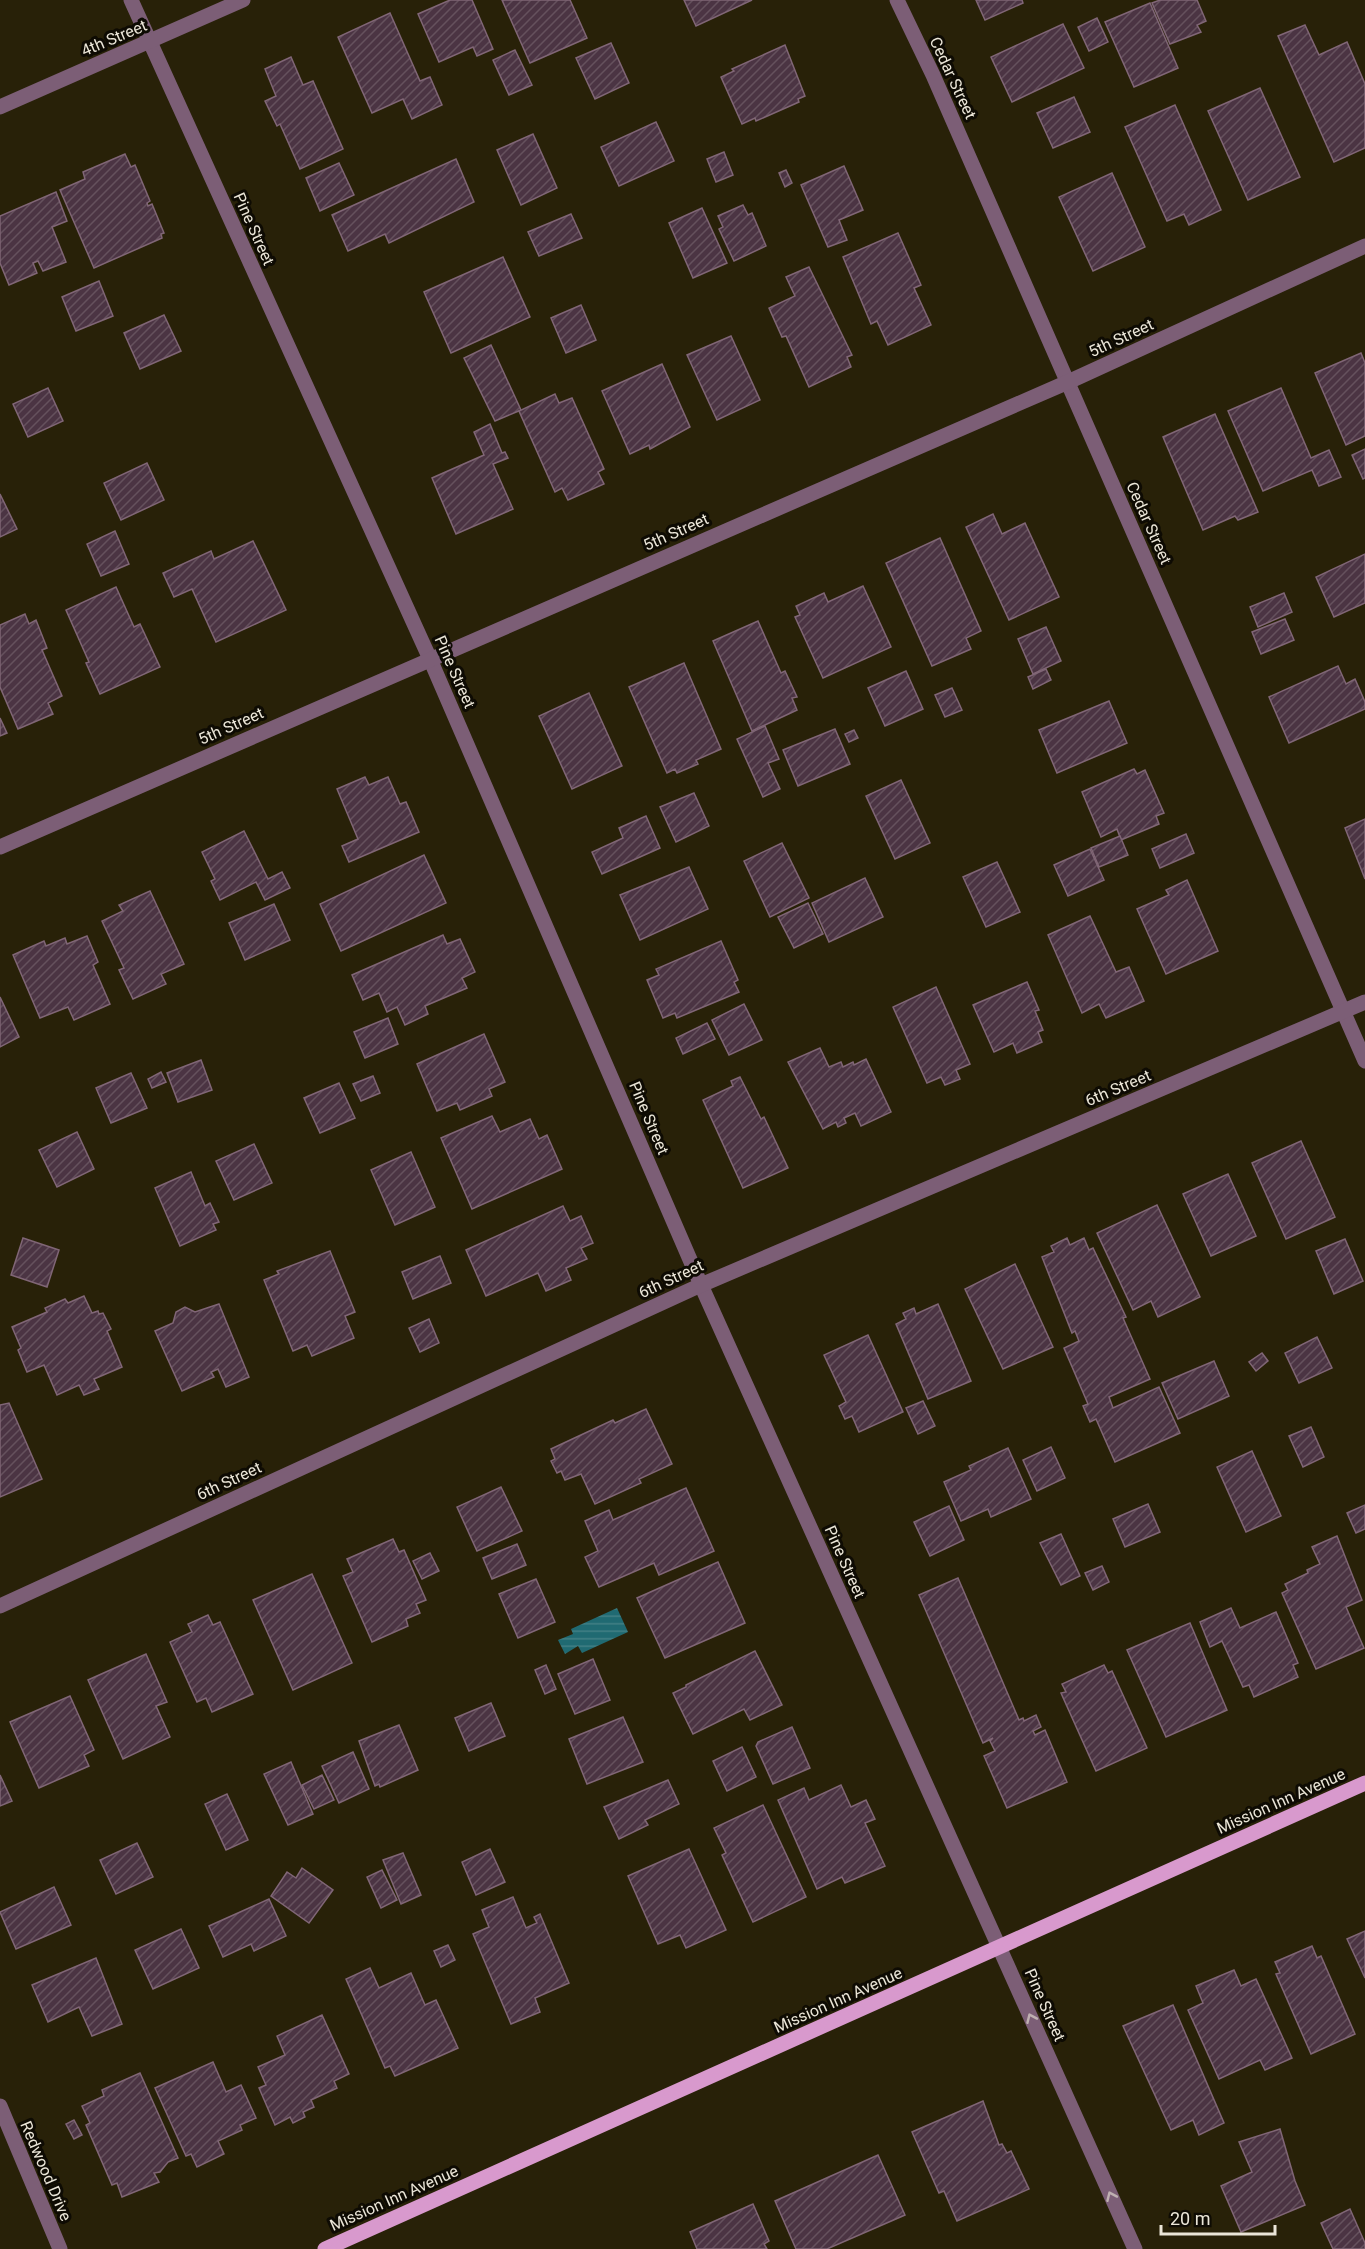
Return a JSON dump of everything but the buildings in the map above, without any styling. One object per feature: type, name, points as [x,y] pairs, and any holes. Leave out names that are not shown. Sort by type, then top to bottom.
[{"type":"main road","name":"Mission Inn Avenue","points":[[325,2249],[1365,1784]]},
{"type":"street","name":"Pine Street","points":[[131,0],[430,659],[701,1285],[1135,2249]]},
{"type":"street","name":"4th Street","points":[[0,107],[243,0]]},
{"type":"street","name":"Cedar Street","points":[[897,0],[933,75],[1365,1062]]},
{"type":"street","name":"5th Street","points":[[0,847],[1068,382],[1365,246]]},
{"type":"street","name":"6th Street","points":[[0,1606],[701,1285],[1365,1002]]},
{"type":"street","name":"Redwood Drive","points":[[0,2106],[60,2249]]},
{"type":"water","points":[[617,1608],[628,1632],[582,1653],[578,1646],[565,1654],[558,1640],[573,1634],[571,1629]]}]
